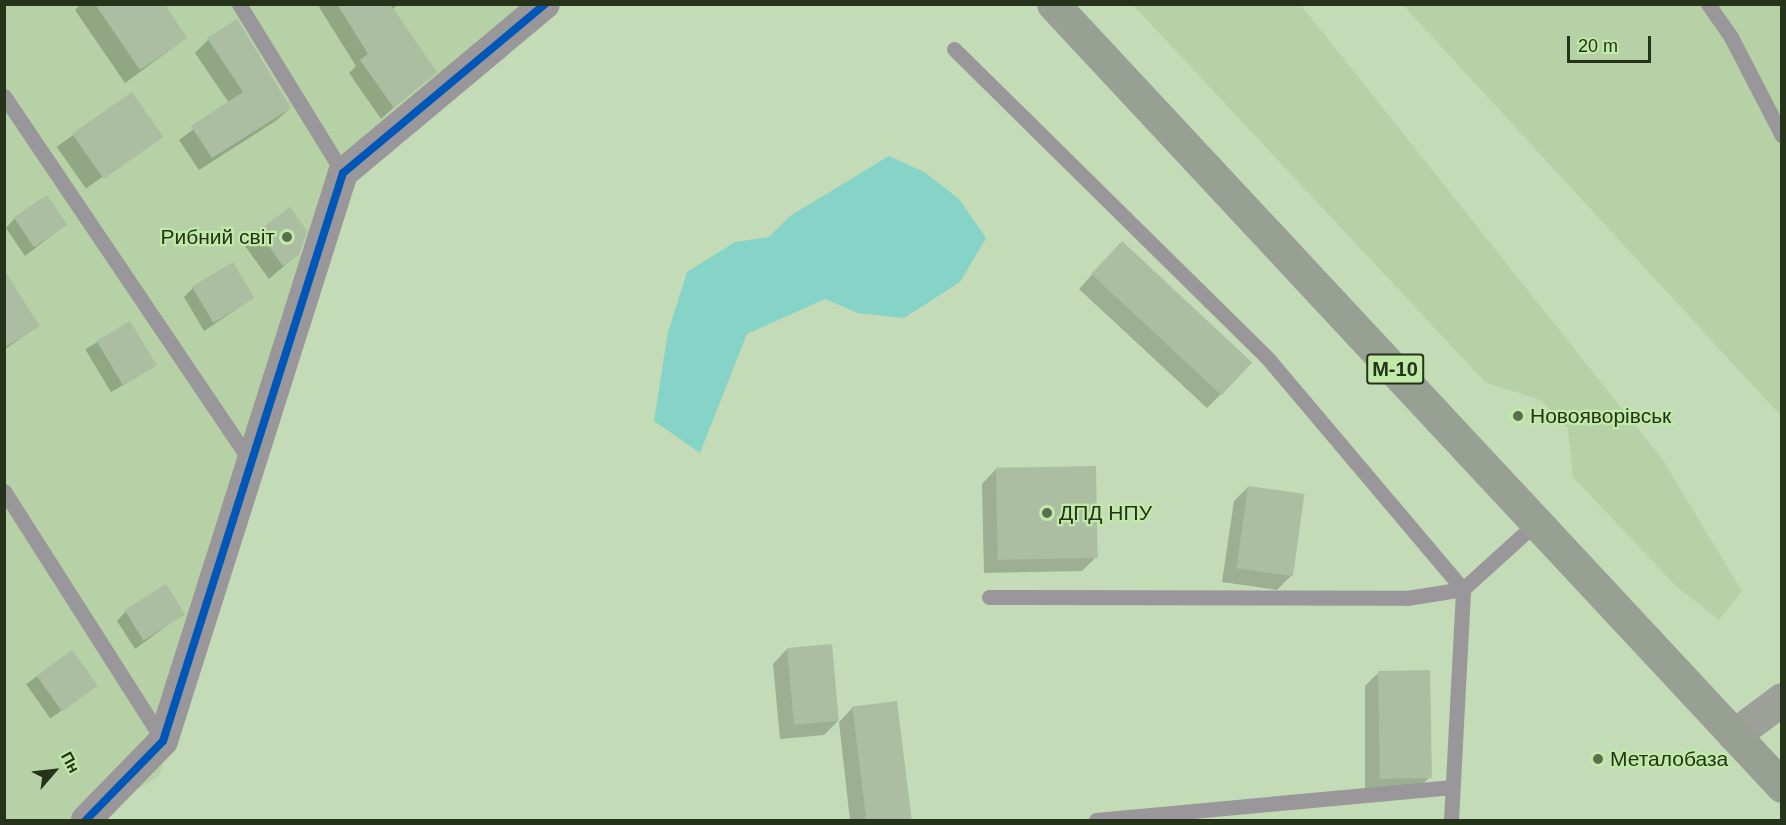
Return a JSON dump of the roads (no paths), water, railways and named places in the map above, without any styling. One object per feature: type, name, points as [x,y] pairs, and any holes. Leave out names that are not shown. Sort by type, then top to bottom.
[{"type":"highway","name":"М-10","points":[[1053,4],[1782,786]]},
{"type":"street","points":[[95,817],[163,741],[343,173],[545,4]]},
{"type":"street","points":[[1734,735],[1782,699]]},
{"type":"lane","points":[[238,4],[343,173]]},
{"type":"lane","points":[[1708,4],[1731,37],[1782,136]]},
{"type":"lane","points":[[954,49],[1270,361],[1463,589],[1451,820]]},
{"type":"lane","points":[[4,96],[252,464]]},
{"type":"lane","points":[[4,491],[163,741]]},
{"type":"lane","points":[[989,597],[1407,598],[1463,589],[1537,522]]},
{"type":"lane","points":[[1096,820],[1147,818],[1452,787]]},
{"type":"water","points":[[889,156],[924,172],[959,199],[986,238],[960,282],[904,318],[858,313],[825,299],[747,334],[700,453],[654,421],[668,332],[687,272],[735,242],[769,237],[790,216]]},
{"type":"place","name":"Рибний світ","points":[[287,237]]},
{"type":"place","name":"Новояворівськ","points":[[1518,416]]},
{"type":"place","name":"ДПД НПУ","points":[[1047,513]]},
{"type":"place","name":"Металобаза","points":[[1598,759]]}]
